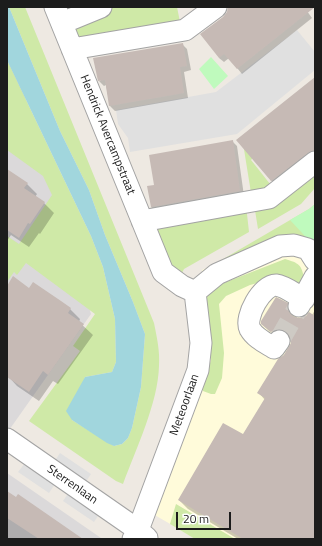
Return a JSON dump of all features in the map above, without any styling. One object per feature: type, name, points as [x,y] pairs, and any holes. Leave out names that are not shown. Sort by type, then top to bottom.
[{"type":"street","name":"Hendrick Avercampstraat","points":[[101,7],[58,15],[162,272],[182,286],[195,292]]},
{"type":"street","points":[[72,49],[185,30],[216,7]]},
{"type":"street","points":[[142,221],[269,198],[315,162]]},
{"type":"street","points":[[195,292],[217,274],[280,246],[294,245],[308,249],[315,260]]},
{"type":"street","points":[[277,344],[255,336],[250,328],[249,321],[258,298],[268,287],[276,285],[284,288],[301,303],[315,277]]},
{"type":"street","name":"Meteoorlaan","points":[[140,536],[198,370],[201,343],[195,292]]},
{"type":"street","name":"Sterrenlaan","points":[[7,440],[140,536]]},
{"type":"shaded area","points":[[297,30],[315,52],[315,70],[237,134],[130,152],[128,138],[118,124],[116,110],[216,92]]},
{"type":"shaded area","points":[[7,38],[91,314],[7,433]]},
{"type":"shaded area","points":[[315,215],[315,539],[196,539],[153,514],[210,360],[202,270]]},
{"type":"shaded area","points":[[60,453],[91,474],[85,483],[54,462]]},
{"type":"shaded area","points":[[25,463],[55,484],[49,493],[18,472]]},
{"type":"shaded area","points":[[7,473],[101,538],[101,539],[7,539]]},
{"type":"shaded area","points":[[69,492],[100,513],[94,522],[63,501]]},
{"type":"green space","points":[[9,7],[25,7],[154,323],[159,355],[158,380],[146,426],[123,484],[116,481],[29,421],[80,351],[73,346],[95,314],[26,263],[17,275],[14,272],[7,282],[7,236],[19,244],[52,195],[43,176],[7,150],[7,60],[91,236],[103,267],[115,319],[116,362],[112,372],[85,377],[72,420],[114,446],[122,444],[128,438],[132,428],[141,387],[145,334],[105,235],[89,190],[60,131]]},
{"type":"green space","points":[[111,7],[177,7],[181,27],[81,45],[72,23]]},
{"type":"green space","points":[[211,57],[228,76],[214,89],[199,69]]},
{"type":"green space","points":[[242,137],[255,156],[251,160],[274,189],[252,199]]},
{"type":"green space","points":[[315,167],[315,188],[301,204],[258,229],[254,204]]},
{"type":"green space","points":[[315,204],[315,247],[213,265],[309,209]]},
{"type":"green space","points":[[315,204],[315,247],[290,220]]},
{"type":"green space","points":[[246,205],[249,232],[184,269],[181,275],[171,270],[152,220]]},
{"type":"green space","points":[[285,259],[297,263],[301,268],[304,279],[299,287],[276,278],[250,285],[226,296],[219,304],[224,353],[222,378],[215,394],[203,391],[211,360],[207,297],[211,288]]},
{"type":"green space","points":[[176,504],[235,539],[195,539],[170,524]]},
{"type":"water","points":[[7,7],[9,7],[60,131],[89,190],[105,235],[145,334],[141,387],[132,428],[128,438],[122,444],[114,446],[107,443],[72,420],[66,411],[85,377],[112,372],[116,362],[115,319],[103,267],[91,236],[7,60]]},
{"type":"building","points":[[228,7],[315,7],[237,69],[224,54],[219,58],[200,34],[223,17],[227,12]]},
{"type":"building","points":[[183,43],[187,66],[180,67],[184,93],[109,106],[105,80],[98,81],[93,58]]},
{"type":"building","points":[[315,77],[315,150],[308,153],[271,181],[236,140]]},
{"type":"building","points":[[233,140],[240,191],[151,207],[147,186],[154,185],[149,155]]},
{"type":"building","points":[[7,169],[28,183],[24,188],[45,202],[30,224],[28,223],[19,238],[7,230]]},
{"type":"building","points":[[13,276],[29,288],[33,282],[71,308],[68,313],[84,324],[48,375],[43,371],[29,392],[7,377],[7,286]]},
{"type":"building","points":[[276,297],[288,303],[289,312],[294,317],[300,318],[306,316],[309,312],[315,316],[315,539],[243,539],[178,500],[223,423],[243,434],[265,398],[257,393],[278,359],[284,355],[291,343],[290,336],[286,331],[280,329],[271,332],[261,324],[261,321]]},
{"type":"building","points":[[7,491],[16,497],[18,494],[83,539],[39,539],[7,518]]},
{"type":"tunnel","points":[[279,341],[299,306]]}]
